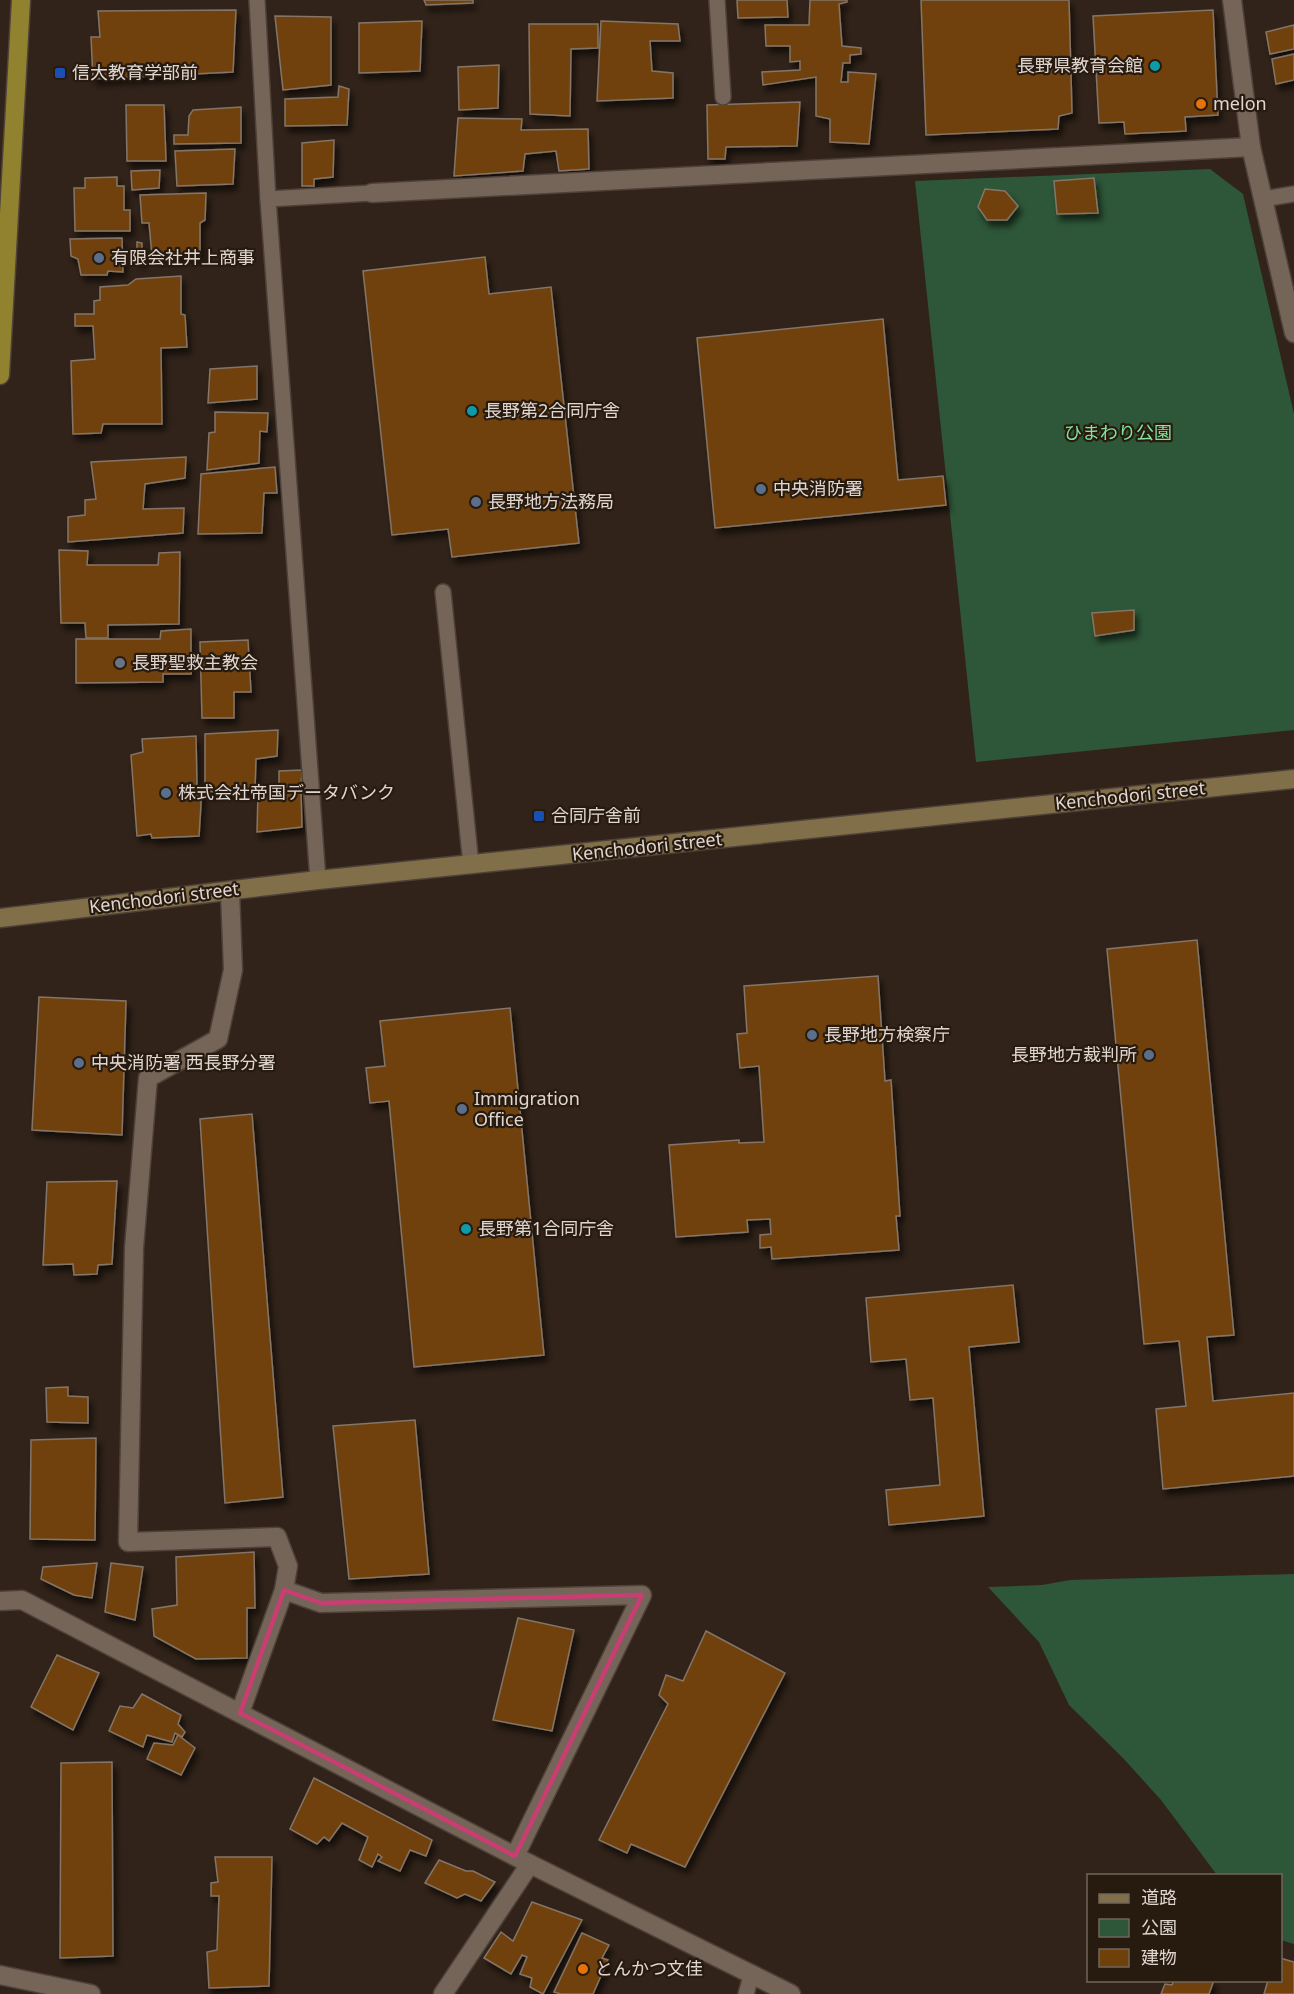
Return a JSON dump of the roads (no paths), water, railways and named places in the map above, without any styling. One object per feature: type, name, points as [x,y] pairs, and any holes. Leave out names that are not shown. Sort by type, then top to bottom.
[{"type":"highway","points":[[0,375],[21,0]]},
{"type":"main road","name":"Kenchodori street","points":[[0,918],[318,880],[1294,779]]},
{"type":"street","points":[[1232,0],[1251,147],[1294,333]]},
{"type":"street","points":[[372,193],[1251,147]]},
{"type":"street","points":[[230,891],[233,970],[218,1039],[148,1078],[134,1248],[128,1542],[277,1537],[288,1566],[284,1590],[240,1713]]},
{"type":"street","points":[[284,1590],[321,1603],[642,1595],[523,1860],[443,1994]]},
{"type":"street","points":[[0,1601],[22,1600],[523,1860],[790,1994]]},
{"type":"street","points":[[0,1975],[91,1994]]},
{"type":"lane","points":[[257,0],[268,199],[318,880]]},
{"type":"lane","points":[[717,0],[723,97]]},
{"type":"lane","points":[[268,199],[372,193]]},
{"type":"lane","points":[[1263,199],[1294,194]]},
{"type":"lane","points":[[443,592],[471,865]]},
{"type":"lane","points":[[746,1994],[752,1973]]},
{"type":"place","name":"長野県教育会館","points":[[1155,66]]},
{"type":"place","name":"信大教育学部前","points":[[60,73]]},
{"type":"place","name":"melon","points":[[1201,104]]},
{"type":"place","name":"有限会社井上商事","points":[[99,258]]},
{"type":"place","name":"長野第2合同庁舎","points":[[472,411]]},
{"type":"place","name":"中央消防署","points":[[761,489]]},
{"type":"place","name":"長野地方法務局","points":[[476,502]]},
{"type":"place","name":"長野聖救主教会","points":[[120,663]]},
{"type":"place","name":"株式会社帝国データバンク","points":[[166,793]]},
{"type":"place","name":"合同庁舎前","points":[[539,816]]},
{"type":"place","name":"長野地方検察庁","points":[[812,1035]]},
{"type":"place","name":"長野地方裁判所","points":[[1149,1055]]},
{"type":"place","name":"中央消防署 西長野分署","points":[[79,1063]]},
{"type":"place","name":"Immigration Office","points":[[462,1109]]},
{"type":"place","name":"長野第1合同庁舎","points":[[466,1229]]},
{"type":"place","name":"とんかつ文佳","points":[[583,1969]]},
{"type":"park label","name":"ひまわり公園","points":[[1118,433]]}]
